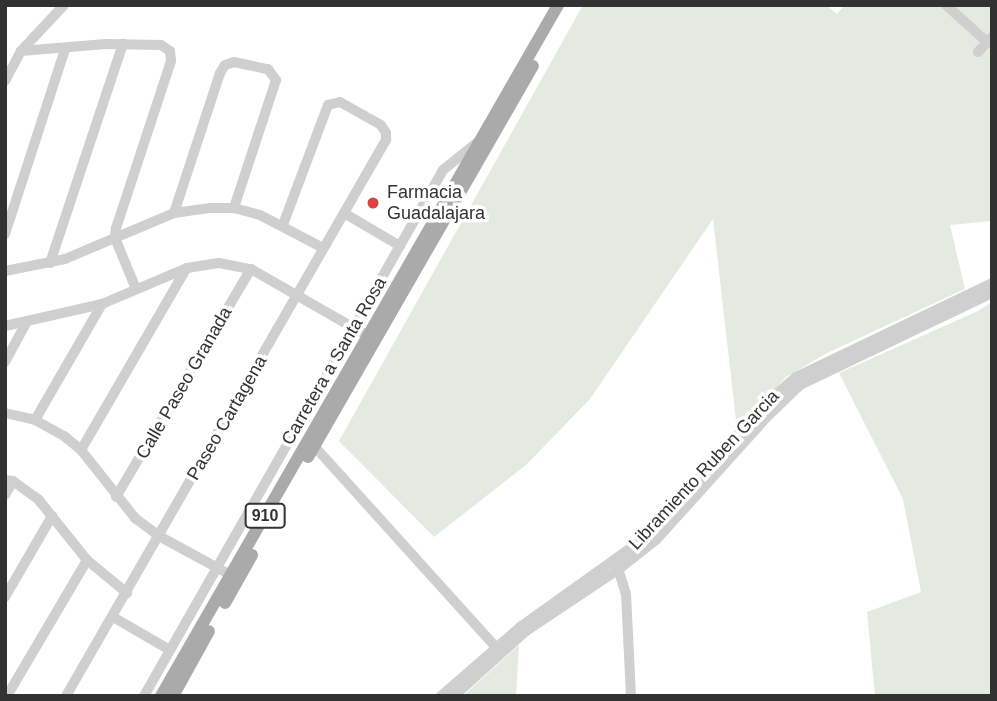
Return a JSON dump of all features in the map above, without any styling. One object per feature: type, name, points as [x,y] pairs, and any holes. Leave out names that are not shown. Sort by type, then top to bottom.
[{"type":"main road","name":"910","points":[[540,45],[558,5]]},
{"type":"main road","name":"910","points":[[540,45],[568,5]]},
{"type":"main road","name":"Carretera a Santa Rosa","points":[[161,696],[206,627],[314,447],[481,139],[540,45]]},
{"type":"main road","name":"Carretera a Santa Rosa","points":[[235,578],[323,414],[372,339],[540,45]]},
{"type":"main road","name":"Carretera a Santa Rosa","points":[[173,696],[206,627]]},
{"type":"street","points":[[5,81],[21,51],[64,5]]},
{"type":"street","points":[[949,6],[989,39],[978,52]]},
{"type":"street","points":[[21,51],[123,44],[161,45],[170,51],[171,61],[118,218],[116,238],[136,289]]},
{"type":"street","points":[[50,262],[123,44]]},
{"type":"street","points":[[5,234],[65,49]]},
{"type":"street","points":[[174,213],[220,73],[225,65],[234,62],[268,69],[275,76],[275,86],[234,208]]},
{"type":"street","name":"Paseo Cartagena","points":[[66,696],[386,140],[382,125],[340,103],[328,105],[283,225]]},
{"type":"street","points":[[144,696],[443,170],[481,139]]},
{"type":"street","points":[[5,271],[50,262],[174,213],[234,208],[283,225],[323,248]]},
{"type":"street","points":[[344,213],[400,246]]},
{"type":"street","points":[[5,326],[102,304],[187,268],[219,263],[251,269],[372,339]]},
{"type":"street","points":[[81,450],[187,268]]},
{"type":"street","name":"Calle Paseo Granada","points":[[116,497],[251,269]]},
{"type":"street","name":"Libramiento Ruben Garcia","points":[[454,696],[526,631],[617,565],[645,538],[766,403],[796,377],[992,283]]},
{"type":"street","name":"Libramiento Ruben Garcia","points":[[441,696],[495,646],[657,539],[800,385],[992,293]]},
{"type":"street","points":[[35,420],[102,304]]},
{"type":"street","points":[[5,362],[26,323]]},
{"type":"street","points":[[309,407],[323,414]]},
{"type":"street","points":[[5,414],[35,420],[81,450],[116,497],[159,536],[235,578]]},
{"type":"street","points":[[314,447],[495,646]]},
{"type":"street","points":[[5,495],[9,480],[38,499],[87,560],[127,593]]},
{"type":"street","points":[[265,485],[279,493]]},
{"type":"street","points":[[5,597],[52,516]]},
{"type":"street","points":[[7,696],[87,560]]},
{"type":"street","points":[[617,565],[626,594],[631,696]]},
{"type":"street","points":[[113,617],[170,650]]},
{"type":"street","points":[[189,618],[206,627]]},
{"type":"shaded area","points":[[583,5],[826,5],[837,14],[845,5],[992,5],[992,221],[950,225],[965,289],[827,353],[786,377],[737,429],[713,219],[590,399],[526,465],[434,537],[339,441]]},
{"type":"shaded area","points":[[992,302],[992,696],[875,696],[867,612],[921,592],[903,499],[839,373],[978,311]]},
{"type":"shaded area","points":[[519,645],[516,696],[463,696]]},
{"type":"place","name":"Farmacia Guadalajara","points":[[373,203]]}]
